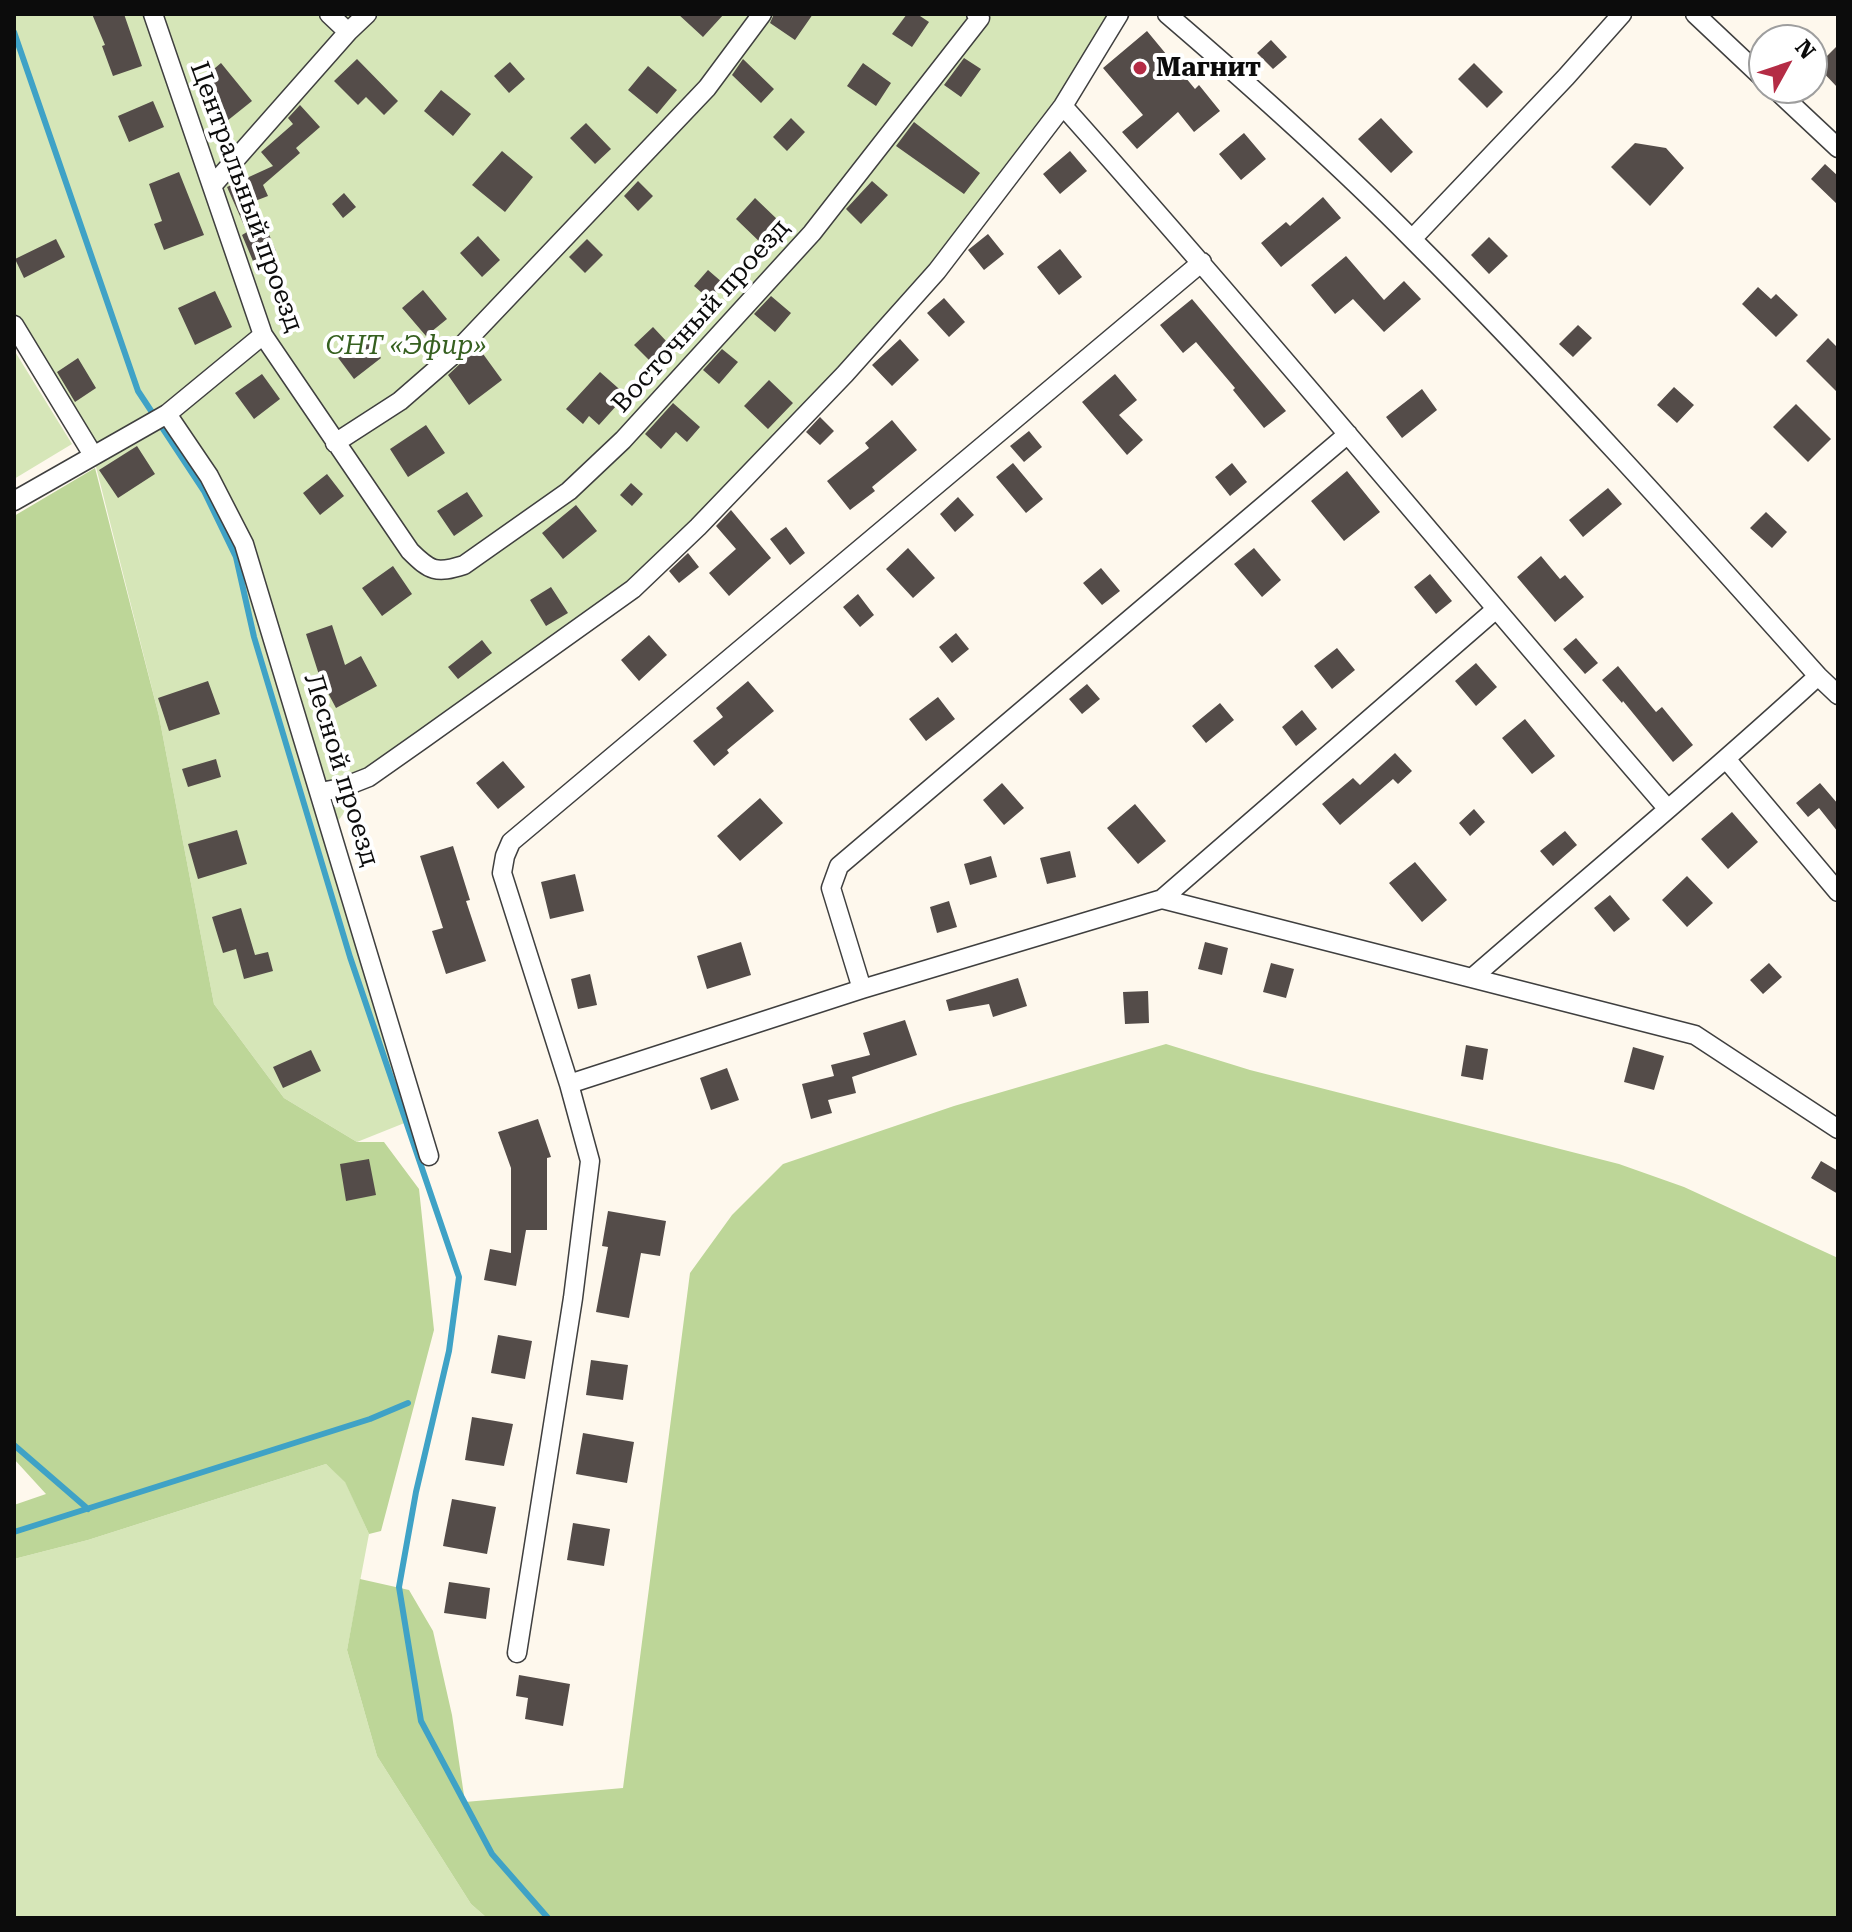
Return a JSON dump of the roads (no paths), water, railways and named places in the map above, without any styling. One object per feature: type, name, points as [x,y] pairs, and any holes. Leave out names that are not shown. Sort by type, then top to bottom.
[{"type":"street","name":"Центральный проезд","points":[[153,14],[263,335],[410,551]]},
{"type":"street","points":[[329,14],[348,32]]},
{"type":"street","points":[[212,186],[367,14]]},
{"type":"street","points":[[335,443],[400,401],[454,354],[707,88],[762,14]]},
{"type":"street","points":[[321,792],[369,777],[633,589],[698,527],[845,374],[937,271],[1063,106],[1119,14]]},
{"type":"street","points":[[1167,14],[1230,68],[1412,239],[1652,490],[1838,695]]},
{"type":"street","points":[[1412,239],[1622,14]]},
{"type":"street","points":[[1695,14],[1748,64]]},
{"type":"street","name":"Восточный проезд","points":[[410,551],[427,569],[445,571],[464,565],[580,481],[623,440],[812,233],[978,16]]},
{"type":"street","points":[[1791,104],[1838,148]]},
{"type":"street","points":[[1063,106],[1202,262],[1495,610],[1667,808]]},
{"type":"street","points":[[517,1653],[573,1298],[590,1161],[569,1084],[502,873],[511,842],[1202,262]]},
{"type":"street","points":[[14,325],[93,455]]},
{"type":"street","points":[[14,501],[167,414],[263,335]]},
{"type":"street","name":"Лесной проезд","points":[[167,414],[209,476],[244,544],[429,1156]]},
{"type":"street","points":[[862,989],[831,888],[839,866],[1348,434]]},
{"type":"street","points":[[569,1084],[862,989],[1162,899],[1495,610]]},
{"type":"street","points":[[1472,978],[1667,808],[1727,760],[1818,676]]},
{"type":"street","points":[[1727,760],[1838,892]]},
{"type":"street","points":[[1162,899],[1695,1035],[1838,1129]]},
{"type":"waterway","points":[[14,32],[138,391],[204,491],[236,557],[254,637],[350,957],[459,1277],[449,1351],[416,1492],[399,1587],[421,1721],[492,1854],[548,1918]]},
{"type":"waterway","points":[[14,1532],[370,1419],[408,1403]]},
{"type":"waterway","points":[[14,1445],[88,1509]]},
{"type":"place","name":"Магнит","points":[[1140,68]]},
{"type":"park label","name":"СНТ «Эфир»","points":[[406,346]]}]
